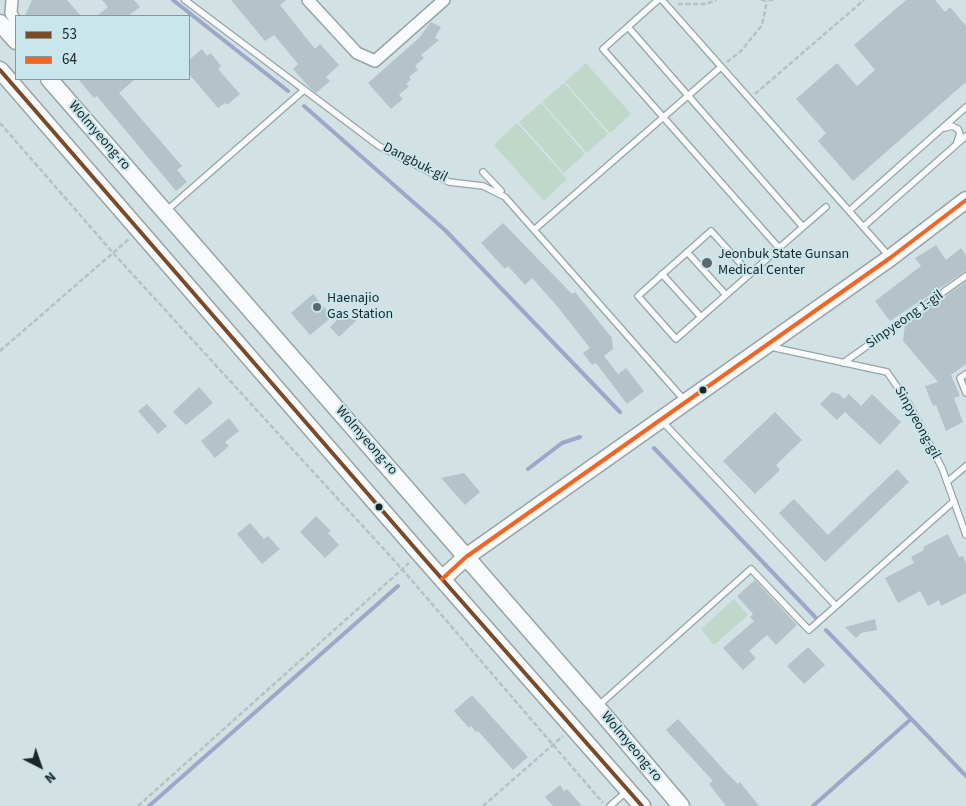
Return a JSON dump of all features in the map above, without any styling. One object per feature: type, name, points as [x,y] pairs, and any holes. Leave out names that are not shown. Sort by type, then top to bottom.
[{"type":"street","points":[[12,0],[11,13],[15,22]]},
{"type":"street","points":[[308,0],[357,54],[375,61],[444,0]]},
{"type":"street","points":[[0,22],[15,40]]},
{"type":"street","points":[[0,70],[420,554],[642,806]]},
{"type":"street","name":"Wolmyeong-ro","points":[[50,80],[597,707],[681,806]]},
{"type":"street","points":[[442,579],[466,557],[767,346],[890,258],[966,200]]},
{"type":"lane","name":"Dangbuk-gil","points":[[185,0],[380,146],[449,182],[483,186],[506,197],[686,402]]},
{"type":"lane","points":[[658,0],[603,49],[779,248]]},
{"type":"lane","points":[[662,0],[890,258]]},
{"type":"lane","points":[[628,27],[803,227]]},
{"type":"lane","points":[[535,229],[721,67]]},
{"type":"lane","points":[[165,211],[304,90]]},
{"type":"lane","points":[[850,212],[966,107]]},
{"type":"lane","points":[[940,130],[952,126],[958,129],[960,134],[954,146]]},
{"type":"lane","points":[[863,227],[966,136]]},
{"type":"lane","points":[[483,172],[506,197]]},
{"type":"lane","points":[[750,274],[712,230],[638,296],[676,339],[750,274],[779,248],[826,207]]},
{"type":"lane","points":[[687,252],[726,295]]},
{"type":"lane","points":[[662,274],[701,317]]},
{"type":"lane","name":"Sinpyeong 1-gil","points":[[843,363],[966,276]]},
{"type":"lane","name":"Sinpyeong-gil","points":[[767,346],[887,372],[909,404],[947,482],[966,535]]},
{"type":"lane","points":[[966,374],[960,378],[966,393]]},
{"type":"lane","points":[[661,420],[836,606]]},
{"type":"lane","points":[[947,482],[966,466]]},
{"type":"lane","points":[[597,707],[751,569],[810,630],[954,502]]},
{"type":"lane","points":[[610,806],[628,790]]},
{"type":"path","points":[[669,8],[674,4],[706,4],[716,0]]},
{"type":"path","points":[[761,0],[774,0]]},
{"type":"path","points":[[750,99],[864,0]]},
{"type":"path","points":[[721,67],[740,51],[762,25],[767,1]]},
{"type":"path","points":[[0,123],[114,254],[402,569],[605,806]]},
{"type":"path","points":[[0,351],[140,230]]},
{"type":"path","points":[[138,806],[420,554]]},
{"type":"path","points":[[483,806],[573,727]]},
{"type":"green space","points":[[586,63],[631,114],[610,133],[565,82]]},
{"type":"green space","points":[[564,83],[608,134],[587,153],[542,102]]},
{"type":"green space","points":[[541,103],[585,154],[564,173],[519,122]]},
{"type":"green space","points":[[517,123],[567,179],[544,201],[494,145]]},
{"type":"green space","points":[[734,599],[748,615],[714,645],[701,629]]},
{"type":"building","points":[[32,0],[67,0],[80,15],[25,15]]},
{"type":"building","points":[[102,0],[134,0],[140,7],[129,15],[98,15],[108,7]]},
{"type":"building","points":[[231,0],[286,0],[280,5],[315,49],[320,44],[339,65],[326,77],[330,81],[316,93],[311,89],[293,69],[298,64],[274,35],[265,41]]},
{"type":"building","points":[[906,0],[935,0],[945,12],[950,7],[966,26],[966,82],[853,181],[818,141],[826,133],[796,99],[837,63],[857,86],[875,70],[854,45]]},
{"type":"building","points":[[431,22],[441,27],[435,38],[439,40],[421,55],[424,58],[415,66],[418,70],[409,77],[411,79],[406,84],[409,86],[399,95],[403,99],[391,109],[368,83],[419,38]]},
{"type":"building","points":[[202,49],[207,56],[211,53],[221,66],[218,69],[240,94],[227,105],[225,103],[218,108],[190,75],[190,59]]},
{"type":"building","points":[[79,80],[134,80],[119,93],[182,166],[177,170],[187,182],[176,191],[97,96],[94,98]]},
{"type":"building","points":[[503,223],[572,294],[575,292],[612,338],[613,349],[604,356],[618,374],[626,368],[644,391],[627,404],[596,363],[592,365],[583,353],[590,348],[532,278],[525,285],[508,266],[505,269],[481,243]]},
{"type":"building","points":[[936,245],[946,260],[961,248],[966,256],[966,271],[890,321],[875,301],[921,266],[915,258]]},
{"type":"building","points":[[966,282],[966,364],[951,375],[960,396],[954,398],[963,422],[946,431],[936,405],[933,406],[925,386],[938,382],[903,341],[905,325]]},
{"type":"building","points":[[313,294],[332,317],[310,335],[291,313]]},
{"type":"building","points":[[346,311],[356,321],[339,337],[330,327]]},
{"type":"building","points":[[199,387],[213,403],[186,425],[173,412]]},
{"type":"building","points":[[832,392],[839,394],[844,399],[849,394],[861,406],[872,394],[901,422],[880,445],[845,412],[837,420],[820,404]]},
{"type":"building","points":[[147,404],[167,426],[158,434],[138,411]]},
{"type":"building","points":[[775,412],[802,440],[776,465],[780,470],[755,494],[723,461]]},
{"type":"building","points":[[229,418],[239,431],[225,442],[229,446],[215,458],[201,441]]},
{"type":"building","points":[[897,469],[909,482],[825,562],[779,513],[794,499],[828,535]]},
{"type":"building","points":[[464,473],[480,492],[465,505],[441,478]]},
{"type":"building","points":[[316,516],[331,531],[328,533],[339,545],[325,558],[300,532]]},
{"type":"building","points":[[250,523],[264,539],[268,536],[280,549],[262,564],[237,534]]},
{"type":"building","points":[[948,534],[959,557],[963,556],[966,563],[966,593],[941,606],[939,600],[928,606],[920,591],[898,603],[885,578],[914,563],[911,557],[924,550],[923,547]]},
{"type":"building","points":[[755,580],[797,625],[776,645],[767,635],[749,651],[756,658],[743,670],[723,648],[754,621],[750,617],[753,614],[737,596]]},
{"type":"building","points":[[875,619],[877,630],[861,633],[856,638],[845,627]]},
{"type":"building","points":[[808,647],[825,665],[804,684],[787,666]]},
{"type":"building","points":[[472,695],[528,757],[513,770],[478,731],[476,732],[471,726],[469,728],[454,711]]},
{"type":"building","points":[[678,719],[725,771],[738,784],[740,782],[759,806],[726,806],[709,784],[713,781],[666,730]]},
{"type":"building","points":[[560,785],[564,791],[567,789],[582,806],[553,806],[545,797]]},
{"type":"waterway","points":[[173,0],[288,91]]},
{"type":"waterway","points":[[304,106],[445,230],[620,412]]},
{"type":"waterway","points":[[528,469],[562,443],[580,437]]},
{"type":"waterway","points":[[654,448],[817,619]]},
{"type":"waterway","points":[[149,806],[398,586]]},
{"type":"waterway","points":[[826,630],[966,776]]},
{"type":"waterway","points":[[813,806],[911,719]]},
{"type":"transit line","name":"53","points":[[0,70],[420,554],[642,806]]},
{"type":"transit line","name":"64","points":[[442,579],[466,557],[890,258],[966,200]]},
{"type":"place","name":"Jeonbuk State Gunsan Medical Center","points":[[707,263]]},
{"type":"place","name":"Haenajio Gas Station","points":[[317,307]]}]
